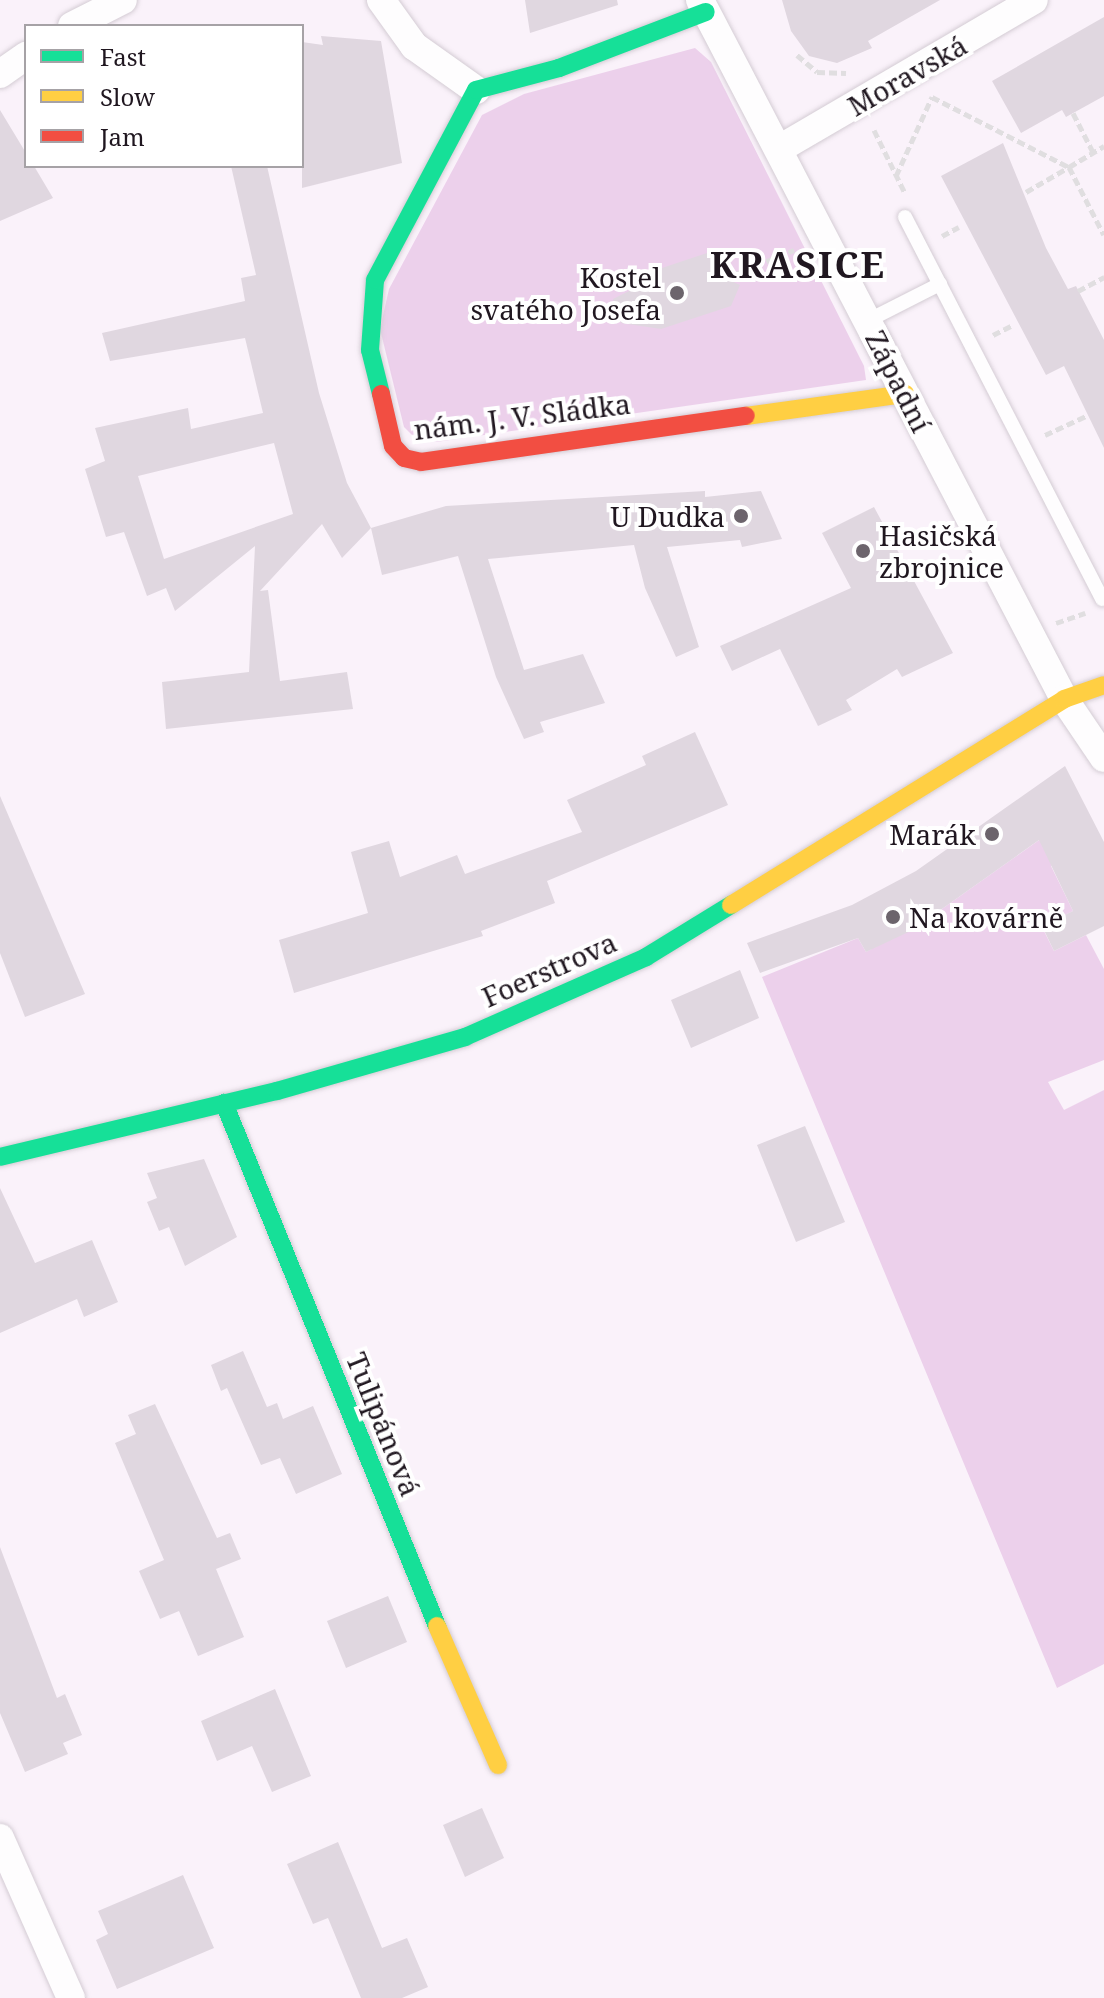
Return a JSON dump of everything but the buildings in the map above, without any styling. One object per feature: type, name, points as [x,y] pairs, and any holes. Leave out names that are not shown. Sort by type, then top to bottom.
[{"type":"street","points":[[76,24],[123,0]]},
{"type":"street","points":[[381,0],[414,46],[476,90],[559,68],[703,6]]},
{"type":"street","name":"Moravská","points":[[779,149],[1034,0]]},
{"type":"street","name":"Západní","points":[[703,6],[1064,699],[1104,758]]},
{"type":"street","points":[[0,74],[24,57]]},
{"type":"street","name":"nám. J. V. Sládka","points":[[476,90],[375,280],[370,350],[393,446],[404,458],[421,462],[905,394]]},
{"type":"street","name":"Foerstrova","points":[[0,1157],[224,1103],[465,1037],[646,957],[1064,699],[1104,685]]},
{"type":"street","name":"Tulipánová","points":[[224,1103],[410,1564],[498,1765]]},
{"type":"street","points":[[0,1838],[71,1998]]},
{"type":"lane","points":[[905,217],[1102,599]]},
{"type":"lane","points":[[867,321],[940,284]]},
{"type":"path","points":[[896,176],[938,86]]},
{"type":"path","points":[[932,96],[1069,167],[1104,235]]},
{"type":"path","points":[[1073,113],[1093,152]]},
{"type":"path","points":[[1026,192],[1104,146]]},
{"type":"path","points":[[937,238],[959,227]]},
{"type":"path","points":[[733,275],[824,237]]},
{"type":"path","points":[[1078,291],[1104,277]]},
{"type":"path","points":[[988,337],[1011,326]]},
{"type":"path","points":[[1041,437],[1088,415]]},
{"type":"path","points":[[1029,632],[1089,612]]},
{"type":"shaded area","points":[[695,48],[711,62],[864,366],[866,380],[436,442],[412,435],[404,427],[380,329],[389,289],[482,115],[524,94]]},
{"type":"shaded area","points":[[1056,828],[1068,857],[1051,866],[1073,911],[1042,927],[1054,951],[1086,935],[1104,969],[1104,1060],[1048,1082],[1064,1110],[1104,1090],[1104,1664],[1057,1688],[762,977],[858,938],[866,952],[932,916]]},
{"type":"traffic: fast","points":[[381,394],[370,350],[375,280],[476,90],[559,68],[706,12]]},
{"type":"traffic: fast","points":[[0,1157],[277,1091],[465,1037],[646,957],[731,905]]},
{"type":"traffic: fast","points":[[224,1103],[437,1626]]},
{"type":"traffic: slow","points":[[746,416],[905,394]]},
{"type":"traffic: slow","points":[[731,905],[1064,699],[1104,685]]},
{"type":"traffic: slow","points":[[437,1626],[498,1765]]},
{"type":"traffic: jam","points":[[381,394],[393,446],[404,458],[421,462],[746,416]]},
{"type":"place","name":"Kostel svatého Josefa","points":[[677,293]]},
{"type":"place","name":"U Dudka","points":[[741,516]]},
{"type":"place","name":"Hasičská zbrojnice","points":[[863,551]]},
{"type":"place","name":"Marák","points":[[992,834]]},
{"type":"place","name":"Na kovárně","points":[[893,917]]},
{"type":"district","name":"KRASICE","points":[[798,265]]}]
